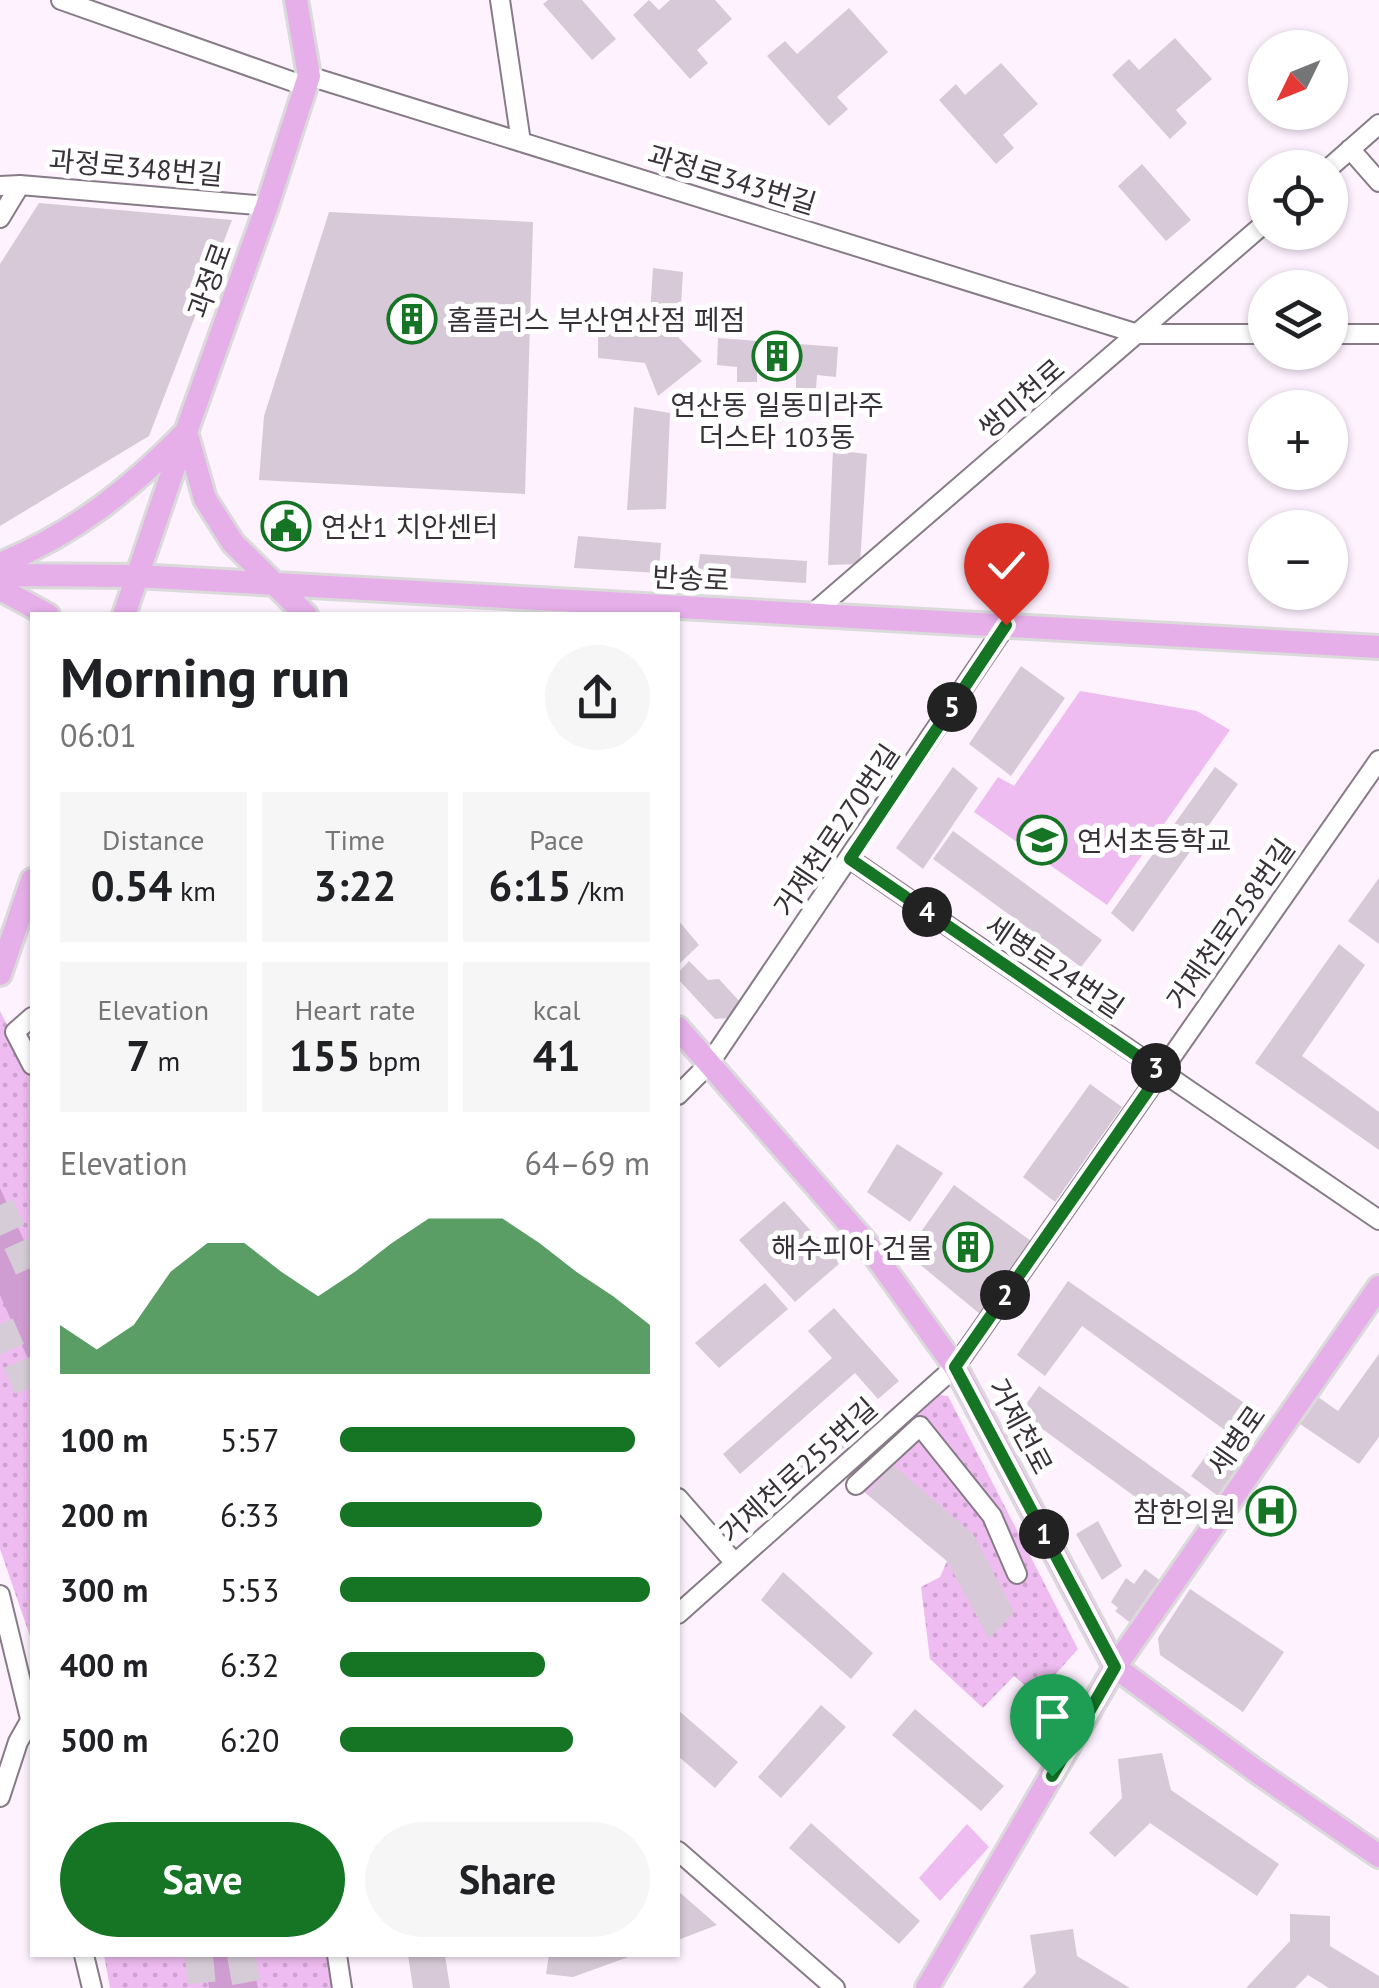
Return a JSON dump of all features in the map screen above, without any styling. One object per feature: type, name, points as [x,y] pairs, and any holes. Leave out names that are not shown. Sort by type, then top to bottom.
[{"type":"main road","name":"과정로","points":[[125,612],[268,206],[307,81],[296,0]]},
{"type":"main road","points":[[0,564],[45,546],[116,499],[186,432],[206,500],[232,543],[303,612]]},
{"type":"main road","name":"반송로","points":[[0,575],[138,576],[1379,646]]},
{"type":"main road","points":[[0,589],[42,612]]},
{"type":"main road","points":[[4,963],[30,886]]},
{"type":"main road","name":"거제천로","points":[[680,1030],[866,1242],[955,1367],[1115,1667],[1379,1856]]},
{"type":"main road","name":"세병로","points":[[927,1988],[1115,1667],[1378,1290]]},
{"type":"street","name":"과정로343번길","points":[[61,0],[307,81],[521,142],[1138,334],[1248,334]]},
{"type":"street","points":[[500,0],[521,142]]},
{"type":"street","points":[[1379,124],[1350,149],[1379,182]]},
{"type":"street","points":[[0,218],[20,185]]},
{"type":"street","name":"과정로348번길","points":[[0,186],[268,206]]},
{"type":"street","name":"쌍미천로","points":[[812,614],[1248,238]]},
{"type":"street","points":[[1348,334],[1379,334]]},
{"type":"street","name":"거제천로270번길","points":[[680,1093],[709,1064],[1006,625]]},
{"type":"street","name":"거제천로258번길","points":[[955,1367],[1379,760]]},
{"type":"street","name":"세병로24번길","points":[[850,859],[1379,1220]]},
{"type":"street","points":[[30,1019],[15,1032],[30,1061]]},
{"type":"street","name":"거제천로255번길","points":[[680,1612],[955,1367]]},
{"type":"street","points":[[856,1485],[920,1426],[992,1516],[1017,1574]]},
{"type":"street","points":[[680,1500],[735,1563]]},
{"type":"street","points":[[0,1595],[30,1715]]},
{"type":"street","points":[[0,1796],[18,1742],[30,1726]]},
{"type":"street","points":[[680,1854],[835,1988]]},
{"type":"street","points":[[84,1957],[92,1988]]},
{"type":"street","points":[[337,1957],[342,1988]]},
{"type":"shaded area","points":[[1080,691],[1197,711],[1230,730],[1107,905],[974,812],[998,777],[1014,786]]},
{"type":"shaded area","points":[[0,1011],[30,1070],[30,1636],[0,1549]]},
{"type":"shaded area","points":[[0,1188],[30,1254],[30,1363],[0,1295]]},
{"type":"shaded area","points":[[940,1395],[948,1396],[1078,1649],[1046,1685],[1035,1679],[1027,1687],[1014,1676],[983,1708],[930,1659],[921,1587],[940,1577],[947,1561],[856,1485],[850,1475]]},
{"type":"shaded area","points":[[967,1824],[989,1847],[940,1901],[919,1878]]},
{"type":"shaded area","points":[[104,1957],[334,1957],[340,1988],[110,1988]]},
{"type":"shaded area","points":[[203,1957],[251,1957],[258,1988],[209,1988]]},
{"type":"building","points":[[548,0],[582,0],[616,39],[592,60],[543,4]]},
{"type":"building","points":[[649,0],[659,10],[670,0],[715,0],[732,19],[697,50],[708,63],[690,79],[633,15]]},
{"type":"building","points":[[849,8],[888,52],[837,97],[848,109],[829,126],[767,56],[785,41],[797,54]]},
{"type":"building","points":[[1175,38],[1212,79],[1176,110],[1187,123],[1170,139],[1112,75],[1129,59],[1139,70]]},
{"type":"building","points":[[1001,63],[1038,104],[1003,135],[1014,148],[996,164],[939,100],[956,84],[965,95]]},
{"type":"building","points":[[1142,164],[1191,220],[1166,241],[1118,186]]},
{"type":"building","points":[[39,203],[232,220],[149,436],[0,526],[0,264]]},
{"type":"building","name":"홈플러스 부산연산점 페점","points":[[329,212],[533,222],[525,494],[259,480],[264,416]]},
{"type":"building","points":[[653,268],[683,272],[679,338],[702,361],[658,396],[645,363],[598,358],[598,328],[649,330]]},
{"type":"building","name":"연산동 일동미라주 더스타 103동","points":[[718,338],[838,347],[836,377],[817,375],[816,388],[796,388],[796,373],[757,369],[757,382],[737,382],[737,367],[717,365]]},
{"type":"building","points":[[634,407],[670,413],[666,509],[627,510]]},
{"type":"building","points":[[833,450],[867,454],[860,564],[828,565]]},
{"type":"building","points":[[578,536],[661,543],[659,573],[574,568]]},
{"type":"building","points":[[700,554],[807,561],[806,583],[697,576]]},
{"type":"building","points":[[1021,666],[1065,698],[1011,776],[969,744]]},
{"type":"building","points":[[953,767],[978,788],[923,869],[896,848]]},
{"type":"building","points":[[1215,767],[1238,784],[1133,932],[1111,913]]},
{"type":"building","points":[[953,831],[1102,940],[1081,967],[933,859]]},
{"type":"building","points":[[1379,878],[1379,944],[1348,921]]},
{"type":"building","points":[[680,922],[699,945],[680,963]]},
{"type":"building","points":[[1339,944],[1365,965],[1302,1056],[1379,1112],[1379,1150],[1255,1063]]},
{"type":"building","points":[[689,961],[708,980],[719,979],[741,1003],[730,1018],[715,1019],[680,981],[680,971]]},
{"type":"building","points":[[1090,1084],[1122,1107],[1055,1202],[1023,1177]]},
{"type":"building","points":[[897,1144],[943,1173],[910,1222],[867,1192]]},
{"type":"building","name":"해수피아 건물","points":[[954,1185],[1031,1241],[980,1314],[906,1253]]},
{"type":"building","points":[[784,1201],[840,1263],[795,1302],[739,1240]]},
{"type":"building","points":[[1068,1281],[1253,1409],[1233,1436],[1082,1326],[1045,1376],[1017,1355]]},
{"type":"building","points":[[765,1283],[788,1309],[719,1368],[695,1343]]},
{"type":"building","points":[[834,1308],[899,1381],[878,1399],[855,1373],[740,1474],[723,1454],[832,1358],[808,1331]]},
{"type":"building","points":[[1379,1354],[1379,1437],[1359,1464],[1300,1424],[1318,1397],[1338,1411]]},
{"type":"building","points":[[1039,1386],[1191,1495],[1171,1523],[1037,1425],[1027,1403]]},
{"type":"building","points":[[856,1411],[869,1426],[764,1516],[751,1501]]},
{"type":"building","points":[[1217,1441],[1243,1461],[1218,1496],[1191,1476]]},
{"type":"building","points":[[893,1465],[973,1534],[1014,1612],[989,1639],[947,1561],[867,1494]]},
{"type":"building","points":[[1098,1521],[1122,1566],[1102,1580],[1076,1534]]},
{"type":"building","points":[[1145,1569],[1163,1583],[1132,1624],[1115,1611],[1118,1608],[1111,1602],[1126,1578],[1134,1584]]},
{"type":"building","points":[[783,1572],[873,1653],[851,1679],[761,1600]]},
{"type":"building","points":[[1190,1589],[1284,1652],[1243,1712],[1160,1655],[1158,1638]]},
{"type":"building","points":[[821,1705],[846,1727],[781,1798],[758,1777]]},
{"type":"building","points":[[915,1709],[1004,1786],[981,1811],[892,1735]]},
{"type":"building","points":[[680,1712],[738,1762],[715,1788],[680,1758]]},
{"type":"building","points":[[1162,1753],[1171,1790],[1279,1864],[1257,1896],[1150,1823],[1115,1857],[1089,1833],[1122,1798],[1118,1759]]},
{"type":"building","points":[[811,1823],[920,1921],[899,1944],[789,1848]]},
{"type":"building","points":[[680,1893],[717,1925],[680,1939]]},
{"type":"building","points":[[1290,1914],[1330,1916],[1330,1946],[1379,1976],[1379,1988],[1329,1988],[1308,1975],[1295,1988],[1246,1988],[1290,1941]]},
{"type":"building","points":[[1073,1929],[1077,1956],[1130,1988],[1022,1988],[1036,1973],[1030,1935]]},
{"type":"building","points":[[408,1957],[445,1957],[450,1988],[413,1988]]},
{"type":"building","points":[[549,1957],[628,1957],[573,1977],[546,1974]]},
{"type":"tunnel","points":[[0,1205],[30,1272]]},
{"type":"tunnel","points":[[0,1324],[30,1392]]},
{"type":"tunnel","points":[[199,1957],[202,1988]]},
{"type":"tunnel","points":[[241,1957],[247,1988]]},
{"type":"place","name":"홈플러스 부산연산점 페점","points":[[412,319]]},
{"type":"place","name":"연산동 일동미라주 더스타 103동","points":[[777,356]]},
{"type":"place","name":"연산1 치안센터","points":[[286,526]]},
{"type":"place","name":"연서초등학교","points":[[1042,840]]},
{"type":"place","name":"해수피아 건물","points":[[968,1247]]},
{"type":"place","name":"참한의원","points":[[1271,1511]]},
{"type":"route","points":[[1006,625],[850,859],[1161,1072],[955,1367],[1115,1667],[1052,1776]]}]
